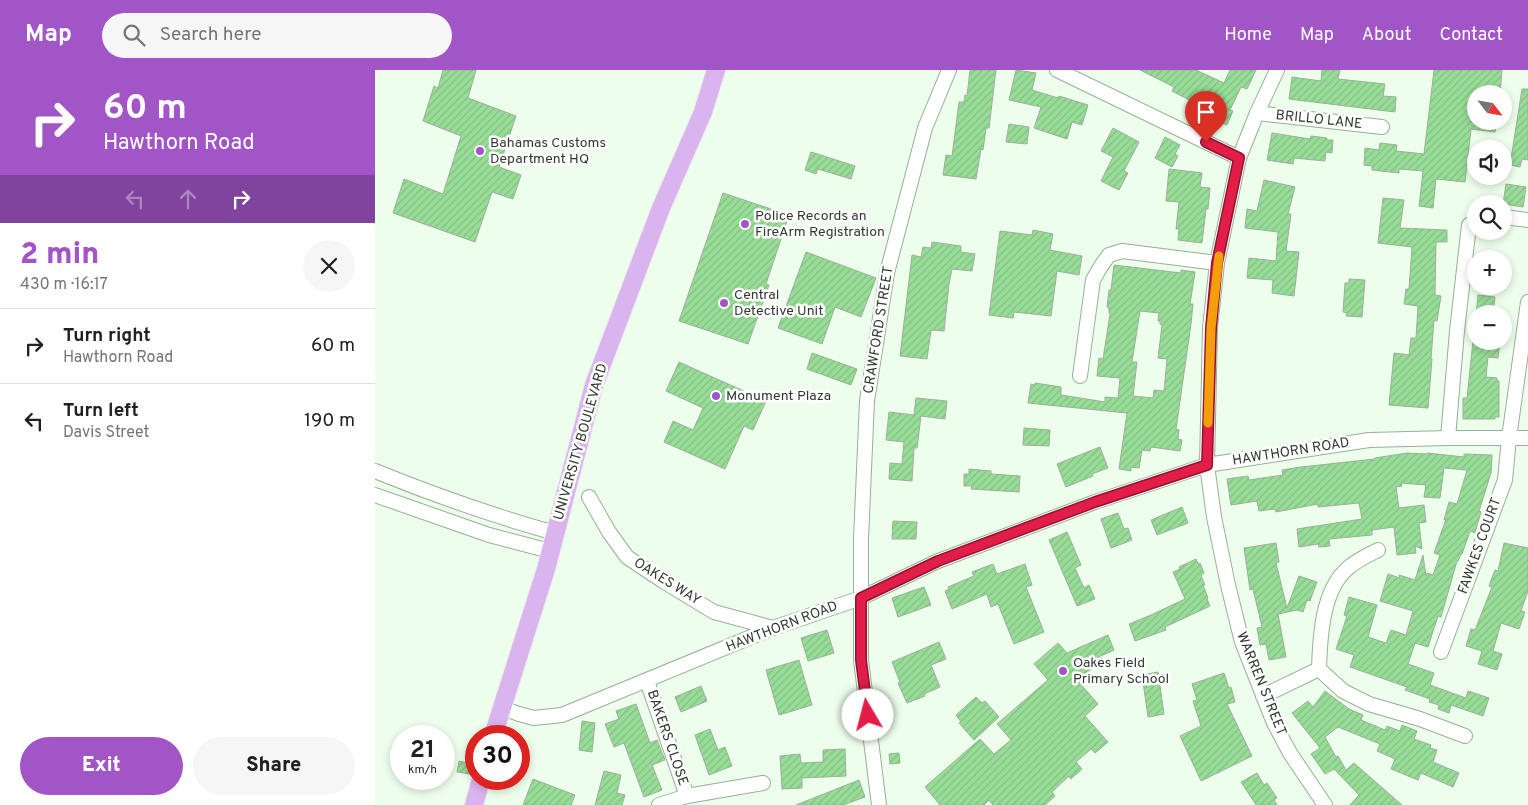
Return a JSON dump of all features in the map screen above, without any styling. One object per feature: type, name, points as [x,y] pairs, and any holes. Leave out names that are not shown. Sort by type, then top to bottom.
[{"type":"main road","name":"UNIVERSITY BOULEVARD","points":[[497,725],[543,578],[595,385],[661,208],[703,112],[716,70]]},
{"type":"main road","points":[[474,805],[478,790]]},
{"type":"street","name":"CRAWFORD STREET","points":[[879,805],[861,660],[861,539],[867,401],[887,272],[925,128],[949,70]]},
{"type":"street","points":[[1057,70],[1239,158]]},
{"type":"street","name":"WARREN STREET","points":[[1277,70],[1239,158],[1217,263],[1211,328],[1207,465],[1214,517],[1242,642],[1274,723],[1290,753],[1325,805]]},
{"type":"street","name":"BRILLO LANE","points":[[1257,114],[1381,127]]},
{"type":"street","points":[[1512,218],[1528,220]]},
{"type":"street","points":[[1448,438],[1467,240]]},
{"type":"street","points":[[1080,376],[1093,280],[1109,255],[1122,251],[1217,263]]},
{"type":"street","name":"FAWKES COURT","points":[[1441,652],[1505,480],[1528,302]]},
{"type":"street","name":"HAWTHORN ROAD","points":[[502,708],[534,718],[562,716],[773,628],[861,598],[938,561],[1095,502],[1207,465],[1369,440],[1528,438]]},
{"type":"street","points":[[375,471],[504,519],[555,533]]},
{"type":"street","points":[[375,495],[489,535],[550,551]]},
{"type":"street","name":"OAKES WAY","points":[[589,498],[609,532],[627,557],[714,612],[773,628]]},
{"type":"street","points":[[1378,550],[1347,568],[1334,586],[1324,612],[1320,640],[1319,669],[1343,691],[1369,704],[1421,719],[1465,736]]},
{"type":"street","points":[[1263,696],[1319,669]]},
{"type":"street","name":"BAKERS CLOSE","points":[[647,681],[687,796]]},
{"type":"street","name":"BAKERS CLOSE","points":[[659,805],[687,796],[763,783]]},
{"type":"building","name":"Bahamas Customs Department HQ","points":[[443,70],[476,70],[468,98],[516,116],[499,167],[521,175],[513,199],[492,192],[475,242],[393,213],[404,179],[443,194],[461,136],[423,121],[434,86],[438,88]]},
{"type":"building","points":[[970,70],[996,70],[989,128],[986,128],[976,179],[943,175],[946,155],[952,156],[959,102],[964,102],[965,95],[967,96]]},
{"type":"building","points":[[1016,70],[1036,73],[1032,90],[1088,105],[1082,125],[1072,122],[1067,139],[1034,128],[1041,107],[1009,100]]},
{"type":"building","points":[[1140,70],[1196,70],[1224,83],[1230,70],[1256,70],[1247,89],[1241,87],[1230,110],[1233,111],[1227,125],[1215,120],[1217,116],[1192,105],[1193,102],[1172,91],[1174,87]]},
{"type":"building","points":[[1322,70],[1340,70],[1338,79],[1385,84],[1383,96],[1396,97],[1395,112],[1289,99],[1292,77],[1321,81]]},
{"type":"building","points":[[1434,70],[1502,70],[1501,85],[1467,85],[1467,130],[1471,130],[1470,140],[1467,140],[1465,182],[1436,179],[1433,208],[1419,206],[1423,171],[1399,169],[1399,173],[1372,170],[1372,166],[1364,165],[1365,148],[1379,150],[1380,143],[1397,145],[1396,151],[1424,154]]},
{"type":"building","points":[[1522,89],[1528,89],[1528,160],[1522,159],[1520,167],[1512,165],[1512,152]]},
{"type":"building","points":[[1009,124],[1029,127],[1027,144],[1006,142]]},
{"type":"building","points":[[1113,128],[1139,142],[1124,171],[1128,173],[1119,190],[1101,181],[1113,157],[1101,151]]},
{"type":"building","points":[[1479,130],[1495,130],[1495,132]]},
{"type":"building","points":[[1272,133],[1310,139],[1311,136],[1333,140],[1332,153],[1326,152],[1325,161],[1294,158],[1293,164],[1267,160]]},
{"type":"building","points":[[1165,137],[1180,145],[1175,154],[1178,156],[1172,167],[1155,158]]},
{"type":"building","points":[[811,152],[855,166],[851,179],[818,169],[816,174],[805,170]]},
{"type":"building","points":[[1169,169],[1202,173],[1200,187],[1210,188],[1202,243],[1178,240],[1179,229],[1176,229],[1179,202],[1166,201]]},
{"type":"building","points":[[1264,180],[1295,187],[1288,214],[1291,214],[1286,251],[1299,252],[1294,296],[1272,293],[1273,280],[1247,278],[1249,258],[1276,261],[1278,232],[1245,228],[1247,209],[1257,211]]},
{"type":"building","points":[[1506,185],[1526,187],[1523,207],[1512,205],[1512,195],[1504,195]]},
{"type":"building","points":[[723,193],[789,215],[766,284],[769,285],[748,344],[679,321]]},
{"type":"building","points":[[1383,198],[1404,200],[1400,228],[1447,230],[1447,242],[1436,242],[1435,295],[1441,296],[1437,321],[1434,320],[1428,408],[1389,405],[1394,353],[1409,355],[1411,338],[1416,338],[1418,306],[1404,304],[1406,289],[1409,289],[1412,247],[1378,243]]},
{"type":"building","points":[[1033,230],[1053,234],[1050,250],[1082,256],[1079,275],[1057,271],[1051,316],[1014,312],[1013,318],[989,315],[1000,231],[1032,235]]},
{"type":"building","points":[[932,242],[961,246],[961,252],[975,254],[972,271],[952,269],[944,331],[931,330],[927,359],[900,356],[912,255],[921,257],[923,247],[931,248]]},
{"type":"building","points":[[806,252],[876,278],[861,317],[835,307],[822,344],[778,328]]},
{"type":"building","points":[[1114,265],[1181,273],[1181,270],[1195,272],[1190,304],[1193,304],[1191,324],[1176,429],[1179,430],[1178,439],[1182,440],[1180,451],[1151,447],[1150,451],[1142,450],[1139,468],[1131,467],[1131,471],[1119,469],[1127,413],[1028,403],[1031,384],[1035,385],[1035,383],[1061,387],[1061,395],[1105,402],[1105,397],[1118,398],[1120,378],[1097,376],[1099,358],[1103,359],[1110,314],[1107,307],[1109,290],[1111,290]],"holes":[[[1140,311],[1159,313],[1158,321],[1162,325],[1158,358],[1167,359],[1164,391],[1154,390],[1153,398],[1133,396],[1137,362],[1132,362]]]},
{"type":"building","points":[[1349,279],[1365,280],[1362,317],[1346,316],[1347,313],[1343,312],[1345,283],[1349,283]]},
{"type":"building","points":[[1478,295],[1495,297],[1494,305],[1477,305]]},
{"type":"building","points":[[1472,350],[1499,350],[1498,358],[1488,357],[1486,377],[1497,378],[1497,381],[1499,381],[1499,417],[1495,417],[1495,419],[1463,419],[1463,398],[1467,398]]},
{"type":"building","points":[[812,353],[857,369],[851,385],[807,369]]},
{"type":"building","points":[[679,362],[766,401],[753,430],[744,426],[725,469],[664,442],[673,421],[693,430],[703,408],[666,391]]},
{"type":"building","points":[[916,398],[947,401],[945,419],[921,416],[917,448],[914,448],[912,481],[889,479],[890,463],[902,464],[904,442],[886,440],[889,412],[914,415]]},
{"type":"building","points":[[1024,428],[1050,430],[1049,446],[1023,445]]},
{"type":"building","points":[[1100,447],[1108,468],[1066,487],[1057,464]]},
{"type":"building","points":[[1407,453],[1464,457],[1464,454],[1492,455],[1491,473],[1479,511],[1481,512],[1475,533],[1470,531],[1462,554],[1457,561],[1441,617],[1438,616],[1428,647],[1415,643],[1408,664],[1434,673],[1430,685],[1466,698],[1468,691],[1489,698],[1483,716],[1451,705],[1449,713],[1438,709],[1439,705],[1429,702],[1430,699],[1405,690],[1407,687],[1350,667],[1354,655],[1336,649],[1347,616],[1344,615],[1349,597],[1377,605],[1368,637],[1386,643],[1391,630],[1406,635],[1413,611],[1380,601],[1388,574],[1415,580],[1423,555],[1426,576],[1427,573],[1433,575],[1440,555],[1434,553],[1446,519],[1444,520],[1449,502],[1457,504],[1467,470],[1444,468],[1440,498],[1424,497],[1426,485],[1401,483],[1402,486],[1396,487],[1399,508],[1424,505],[1426,522],[1419,523],[1422,549],[1415,546],[1416,553],[1397,555],[1394,527],[1372,530],[1372,535],[1329,539],[1330,546],[1319,547],[1318,544],[1299,547],[1297,529],[1362,519],[1359,503],[1318,507],[1318,504],[1276,512],[1275,509],[1259,511],[1257,501],[1231,505],[1227,479],[1248,476],[1249,480],[1283,475],[1282,470],[1375,459]]},
{"type":"building","points":[[969,469],[991,471],[991,474],[1020,476],[1019,492],[971,489],[972,486],[964,486],[964,474],[969,474]]},
{"type":"building","points":[[1182,507],[1188,523],[1157,535],[1151,520]]},
{"type":"building","points":[[1118,513],[1124,529],[1128,528],[1132,540],[1111,548],[1101,519]]},
{"type":"building","points":[[893,521],[917,522],[916,539],[892,539]]},
{"type":"building","points":[[1067,532],[1081,565],[1075,568],[1084,588],[1089,585],[1095,599],[1077,606],[1049,540]]},
{"type":"building","points":[[1276,543],[1279,562],[1276,563],[1287,608],[1299,576],[1317,582],[1310,601],[1307,600],[1303,612],[1297,610],[1278,614],[1286,657],[1269,660],[1266,644],[1260,645],[1257,628],[1262,627],[1253,589],[1250,590],[1244,548]]},
{"type":"building","points":[[1504,543],[1528,548],[1528,591],[1521,611],[1525,612],[1519,629],[1501,623],[1493,651],[1502,654],[1497,670],[1478,664],[1482,651],[1466,646],[1471,629],[1475,630],[1492,587],[1489,586],[1495,570],[1498,571]]},
{"type":"building","points":[[1196,559],[1204,573],[1201,576],[1210,606],[1165,627],[1166,630],[1135,641],[1129,624],[1185,599],[1173,572]]},
{"type":"building","points":[[993,564],[997,574],[1025,564],[1032,585],[1026,587],[1044,632],[1014,644],[998,604],[991,607],[987,594],[952,609],[945,591],[949,589],[948,587],[974,576],[972,572]]},
{"type":"building","points":[[924,587],[931,605],[898,617],[892,598]]},
{"type":"building","points":[[827,630],[834,653],[808,661],[801,638]]},
{"type":"building","points":[[1108,635],[1114,650],[1090,661],[1095,666],[1078,681],[1098,704],[1085,716],[1108,742],[1095,753],[1091,749],[1076,762],[1082,769],[1071,779],[1069,776],[1052,792],[1055,796],[1045,805],[993,805],[989,800],[984,805],[940,805],[925,787],[980,739],[994,754],[1011,740],[997,724],[1048,680],[1034,664],[1058,643],[1067,653]]},
{"type":"building","points":[[939,642],[946,659],[931,665],[940,687],[924,694],[925,696],[907,703],[898,683],[900,682],[892,662]]},
{"type":"building","points":[[799,660],[812,705],[779,715],[766,670]]},
{"type":"building","points":[[1158,672],[1164,714],[1148,717],[1142,675]]},
{"type":"building","points":[[1224,673],[1229,688],[1231,687],[1235,702],[1227,704],[1252,756],[1201,781],[1180,736],[1201,726],[1193,701],[1197,700],[1192,684]]},
{"type":"building","points":[[701,686],[707,701],[681,712],[675,697]]},
{"type":"building","points":[[1325,691],[1349,709],[1363,715],[1361,720],[1385,730],[1387,726],[1400,731],[1402,725],[1417,731],[1414,739],[1431,745],[1430,748],[1437,750],[1433,762],[1459,773],[1453,787],[1421,773],[1418,780],[1391,769],[1395,759],[1377,751],[1380,744],[1338,727],[1325,737],[1346,770],[1354,763],[1402,805],[1350,805],[1359,795],[1334,769],[1325,774],[1311,754],[1320,748],[1292,713],[1308,701],[1313,707]]},
{"type":"building","points":[[976,697],[982,703],[985,701],[999,717],[974,740],[959,723],[961,722],[956,715]]},
{"type":"building","points":[[636,704],[650,743],[657,740],[665,760],[652,765],[662,790],[644,797],[624,743],[614,747],[605,724],[619,719],[616,711]]},
{"type":"building","points":[[582,721],[595,723],[592,752],[579,750]]},
{"type":"building","points":[[710,729],[718,750],[725,747],[732,766],[709,775],[695,735]]},
{"type":"building","points":[[845,749],[846,776],[802,778],[802,788],[782,789],[780,756],[800,754],[801,763],[823,762],[823,750]]},
{"type":"building","points":[[899,753],[900,763],[890,764],[889,754]]},
{"type":"building","points":[[459,761],[465,762],[465,773],[457,772]]},
{"type":"building","points":[[604,771],[621,775],[617,793],[625,795],[622,805],[595,805]]},
{"type":"building","points":[[1257,773],[1264,785],[1267,783],[1277,798],[1274,800],[1277,805],[1256,805],[1241,782]]},
{"type":"building","points":[[533,779],[575,795],[571,805],[523,805]]},
{"type":"building","points":[[859,780],[865,797],[843,805],[796,805]]},
{"type":"slow traffic","points":[[1208,423],[1211,328],[1219,256]]},
{"type":"place","name":"Bahamas Customs Department HQ","points":[[480,151]]},
{"type":"place","name":"Police Records an FireArm Registration","points":[[745,224]]},
{"type":"place","name":"Central Detective Unit","points":[[724,303]]},
{"type":"place","name":"Monument Plaza","points":[[716,396]]},
{"type":"place","name":"Oakes Field Primary School","points":[[1063,671]]},
{"type":"route","points":[[868,715],[861,660],[861,598],[938,561],[1095,502],[1207,465],[1211,328],[1217,263],[1239,158],[1206,142]]}]
